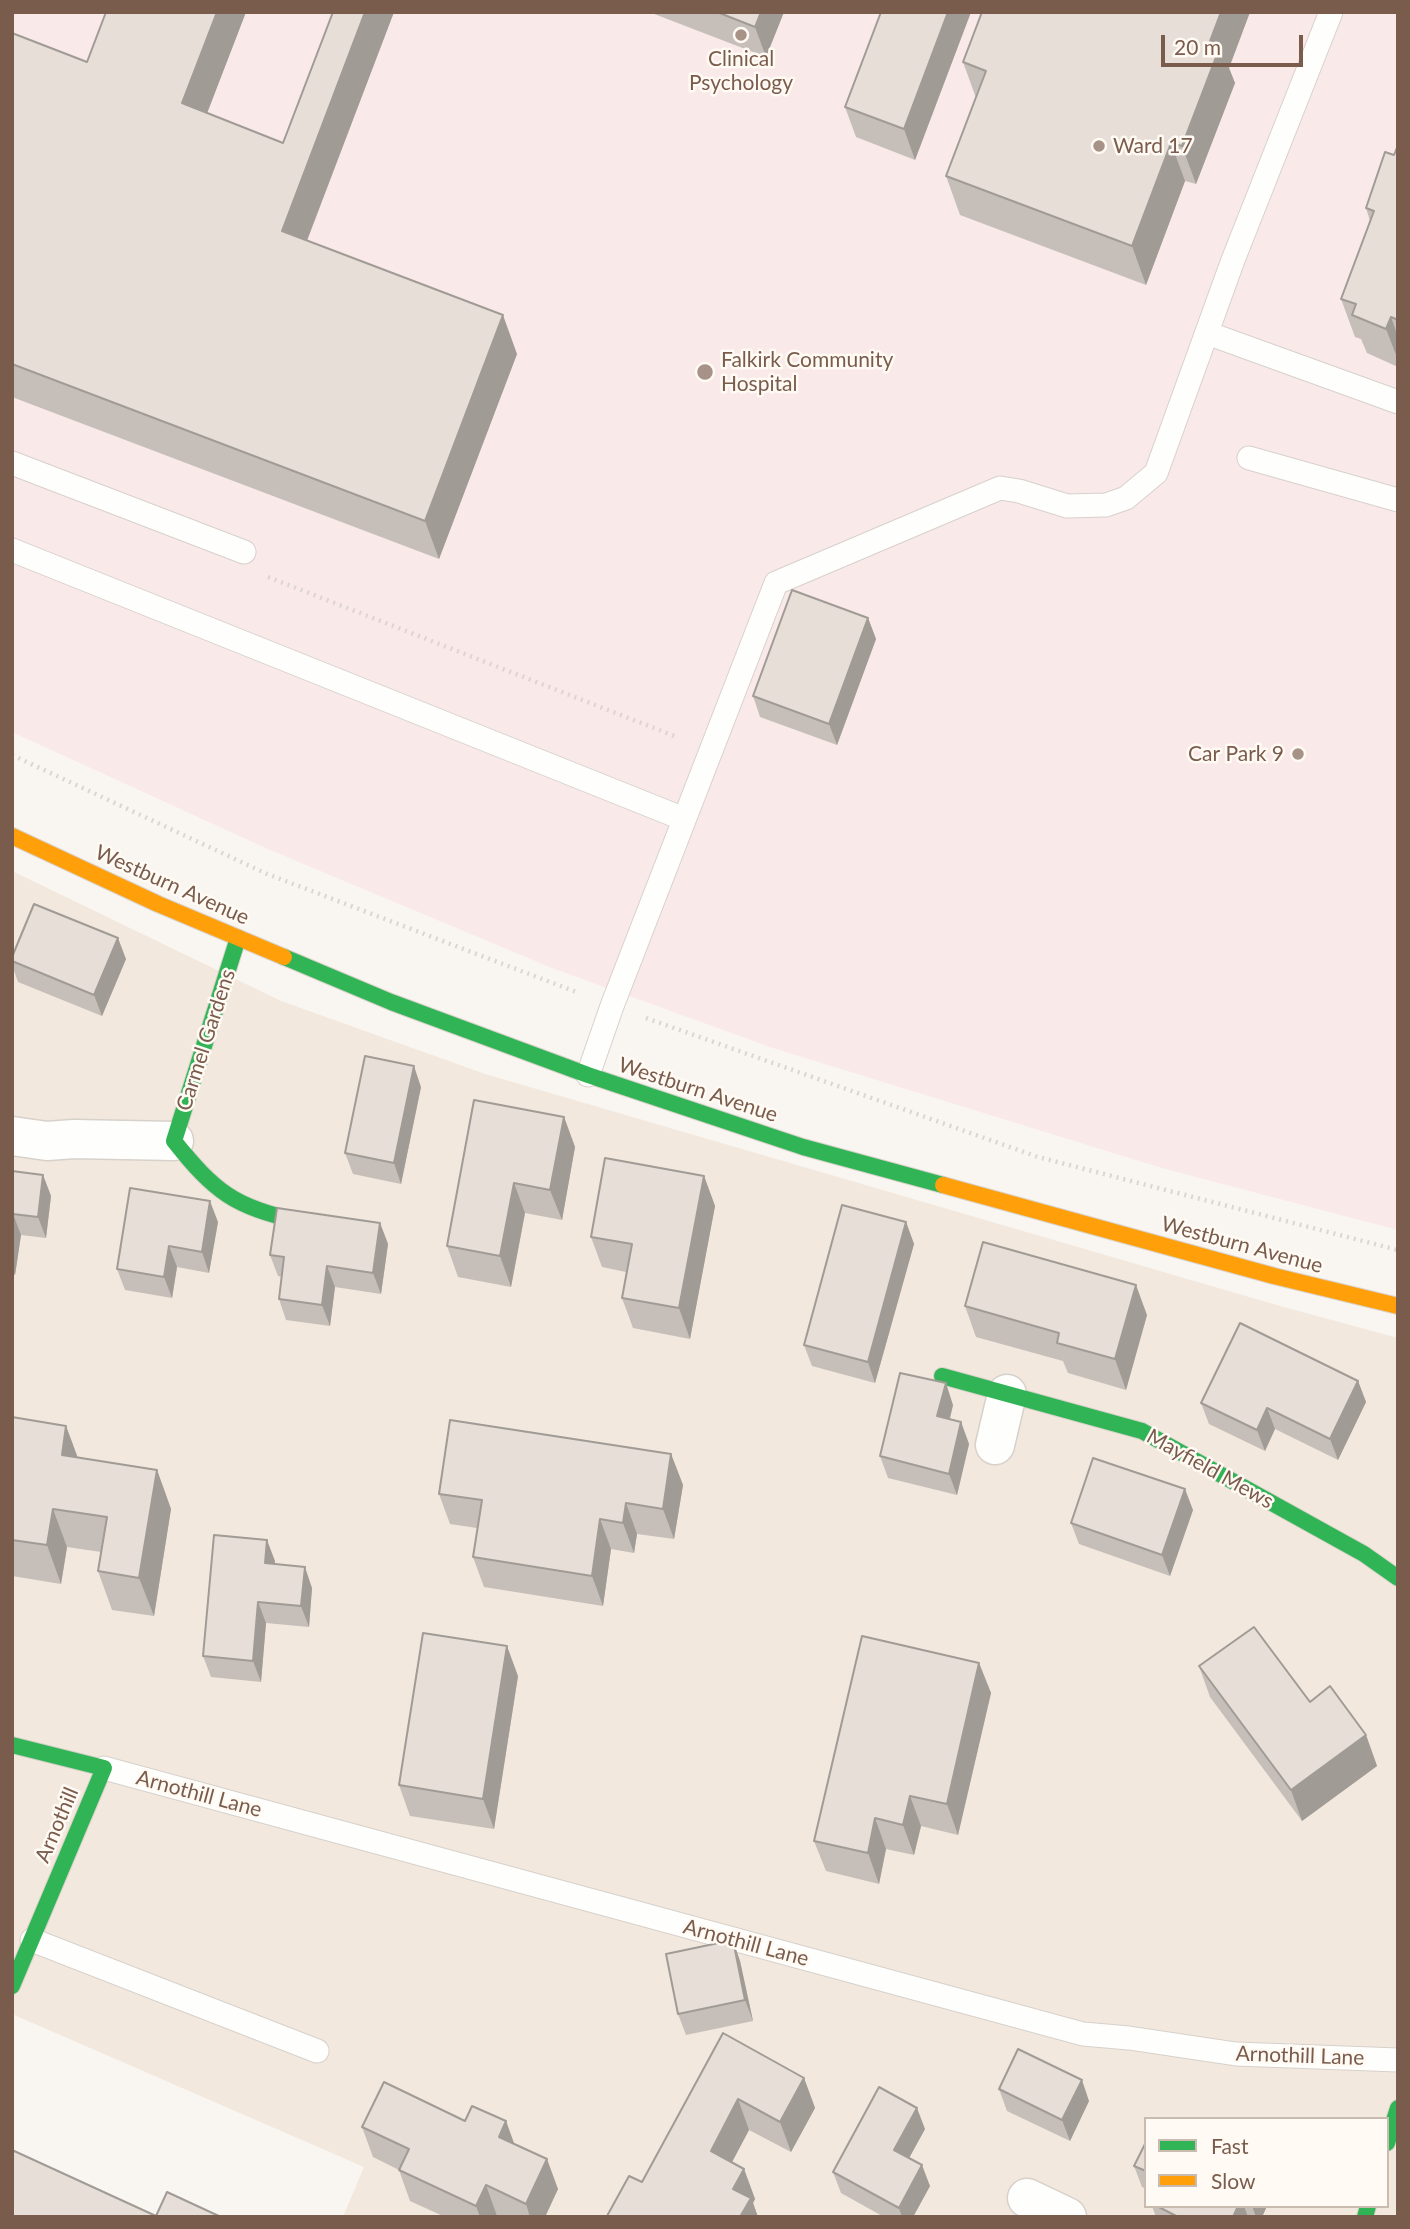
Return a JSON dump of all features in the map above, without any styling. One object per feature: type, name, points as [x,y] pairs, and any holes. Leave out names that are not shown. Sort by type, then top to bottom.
[{"type":"main road","name":"Westburn Avenue","points":[[12,836],[158,904],[391,1002],[588,1075],[803,1147],[1274,1276],[1398,1306]]},
{"type":"main road","name":"Carmel Gardens","points":[[174,1141],[238,938]]},
{"type":"main road","points":[[174,1141],[204,1178],[219,1189],[256,1211],[299,1221]]},
{"type":"main road","name":"Mayfield Mews","points":[[942,1376],[1142,1431],[1364,1554],[1398,1578]]},
{"type":"main road","name":"Arnothill","points":[[12,1745],[104,1769],[12,1986]]},
{"type":"main road","points":[[1389,2137],[1398,2108]]},
{"type":"street","points":[[12,1136],[47,1141],[174,1141]]},
{"type":"street","points":[[995,1445],[1007,1394]]},
{"type":"street","points":[[1027,2198],[1067,2217]]},
{"type":"lane","points":[[588,1075],[710,749],[776,583],[1000,488],[1067,506],[1106,505],[1126,498],[1156,473],[1233,260],[1331,12]]},
{"type":"lane","points":[[1207,333],[1398,402]]},
{"type":"lane","points":[[1249,458],[1398,500]]},
{"type":"lane","points":[[12,463],[244,552]]},
{"type":"lane","points":[[12,550],[684,819]]},
{"type":"lane","name":"Arnothill Lane","points":[[104,1769],[1083,2035],[1129,2038],[1236,2054],[1398,2060]]},
{"type":"lane","points":[[32,1940],[317,2051]]},
{"type":"path","points":[[258,573],[710,749]]},
{"type":"path","points":[[12,755],[267,874],[612,1006],[1038,1157],[1398,1250]]},
{"type":"shaded area","name":"Falkirk Community Hospital","points":[[12,12],[1398,12],[1398,1230],[1162,1168],[773,1048],[552,968],[268,849],[12,732]]},
{"type":"shaded area","points":[[12,871],[281,1001],[485,1074],[1398,1338],[1398,2217],[343,2217],[364,2167],[12,2014]]},
{"type":"building","points":[[106,12],[217,12],[182,103],[283,143],[333,12],[365,12],[282,231],[503,315],[425,521],[12,364],[12,33],[87,62]]},
{"type":"building","points":[[717,12],[761,12],[755,27]]},
{"type":"building","points":[[881,12],[948,12],[904,129],[845,107]]},
{"type":"building","name":"Ward 17","points":[[982,12],[1221,12],[1210,41],[1221,44],[1182,146],[1171,143],[1132,246],[946,176],[986,71],[963,62]]},
{"type":"building","points":[[1398,145],[1398,320],[1391,317],[1386,329],[1352,315],[1356,304],[1341,299],[1374,211],[1366,208],[1385,152],[1394,155]]},
{"type":"building","points":[[792,590],[868,618],[829,724],[753,696]]},
{"type":"building","points":[[34,904],[118,938],[94,995],[12,961]]},
{"type":"building","points":[[365,1056],[414,1066],[394,1163],[345,1153]]},
{"type":"building","points":[[474,1100],[564,1117],[550,1190],[514,1183],[500,1256],[447,1246]]},
{"type":"building","points":[[605,1158],[704,1176],[679,1308],[622,1298],[632,1244],[591,1237]]},
{"type":"building","points":[[12,1171],[43,1175],[38,1217],[13,1214],[12,1218]]},
{"type":"building","points":[[130,1188],[210,1201],[202,1252],[169,1246],[164,1277],[117,1269]]},
{"type":"building","points":[[842,1205],[906,1222],[868,1362],[804,1345]]},
{"type":"building","points":[[277,1208],[380,1223],[373,1273],[327,1266],[322,1305],[279,1299],[284,1257],[270,1255]]},
{"type":"building","points":[[983,1242],[1136,1285],[1115,1359],[1057,1343],[1059,1333],[965,1306]]},
{"type":"building","points":[[1240,1323],[1358,1381],[1330,1439],[1267,1408],[1257,1430],[1201,1403]]},
{"type":"building","points":[[900,1373],[946,1383],[937,1416],[961,1422],[949,1474],[880,1456]]},
{"type":"building","points":[[12,1417],[66,1426],[62,1455],[157,1470],[139,1578],[98,1571],[107,1517],[53,1509],[47,1545],[12,1540]]},
{"type":"building","points":[[450,1420],[671,1454],[663,1509],[626,1503],[623,1523],[600,1519],[592,1576],[473,1557],[482,1500],[439,1494]]},
{"type":"building","points":[[1093,1458],[1185,1489],[1162,1555],[1071,1523]]},
{"type":"building","points":[[214,1535],[267,1540],[265,1563],[305,1567],[301,1606],[258,1602],[253,1661],[203,1656]]},
{"type":"building","points":[[1254,1627],[1310,1702],[1330,1686],[1366,1735],[1291,1790],[1199,1666]]},
{"type":"building","points":[[423,1633],[507,1646],[483,1799],[399,1785]]},
{"type":"building","points":[[862,1636],[979,1663],[947,1804],[910,1796],[903,1825],[875,1818],[868,1853],[814,1841]]},
{"type":"building","points":[[733,1940],[745,2000],[678,2014],[666,1954]]},
{"type":"building","points":[[723,2033],[804,2078],[780,2122],[738,2099],[711,2151],[744,2169],[733,2189],[751,2198],[740,2217],[607,2216],[629,2176],[642,2182]]},
{"type":"building","points":[[1018,2049],[1082,2080],[1062,2120],[999,2089]]},
{"type":"building","points":[[384,2082],[465,2121],[472,2106],[506,2121],[499,2137],[547,2159],[526,2204],[486,2185],[476,2206],[399,2170],[409,2149],[362,2127]]},
{"type":"building","points":[[879,2087],[917,2108],[894,2150],[922,2165],[899,2208],[833,2172]]},
{"type":"building","points":[[1144,2146],[1144,2170],[1134,2166]]},
{"type":"building","points":[[12,2150],[156,2216],[167,2192],[221,2217],[12,2217]]},
{"type":"building","points":[[1161,2208],[1237,2208],[1233,2217],[1178,2217]]},
{"type":"traffic: fast","points":[[238,938],[174,1141],[201,1173],[228,1195],[258,1210],[299,1221]]},
{"type":"traffic: fast","points":[[284,957],[391,1002],[588,1075],[803,1147],[943,1185]]},
{"type":"traffic: fast","points":[[942,1376],[1142,1431],[1364,1554],[1398,1578]]},
{"type":"traffic: fast","points":[[12,1745],[104,1768],[12,1986]]},
{"type":"traffic: fast","points":[[1389,2137],[1398,2108]]},
{"type":"traffic: fast","points":[[1365,2217],[1367,2208]]},
{"type":"traffic: slow","points":[[12,836],[158,904],[284,957]]},
{"type":"traffic: slow","points":[[943,1185],[1274,1276],[1398,1306]]},
{"type":"place","name":"Clinical Psychology","points":[[741,35]]},
{"type":"place","name":"Ward 17","points":[[1099,146]]},
{"type":"place","name":"Falkirk Community Hospital","points":[[705,372]]},
{"type":"place","name":"Car Park 9","points":[[1298,754]]}]
